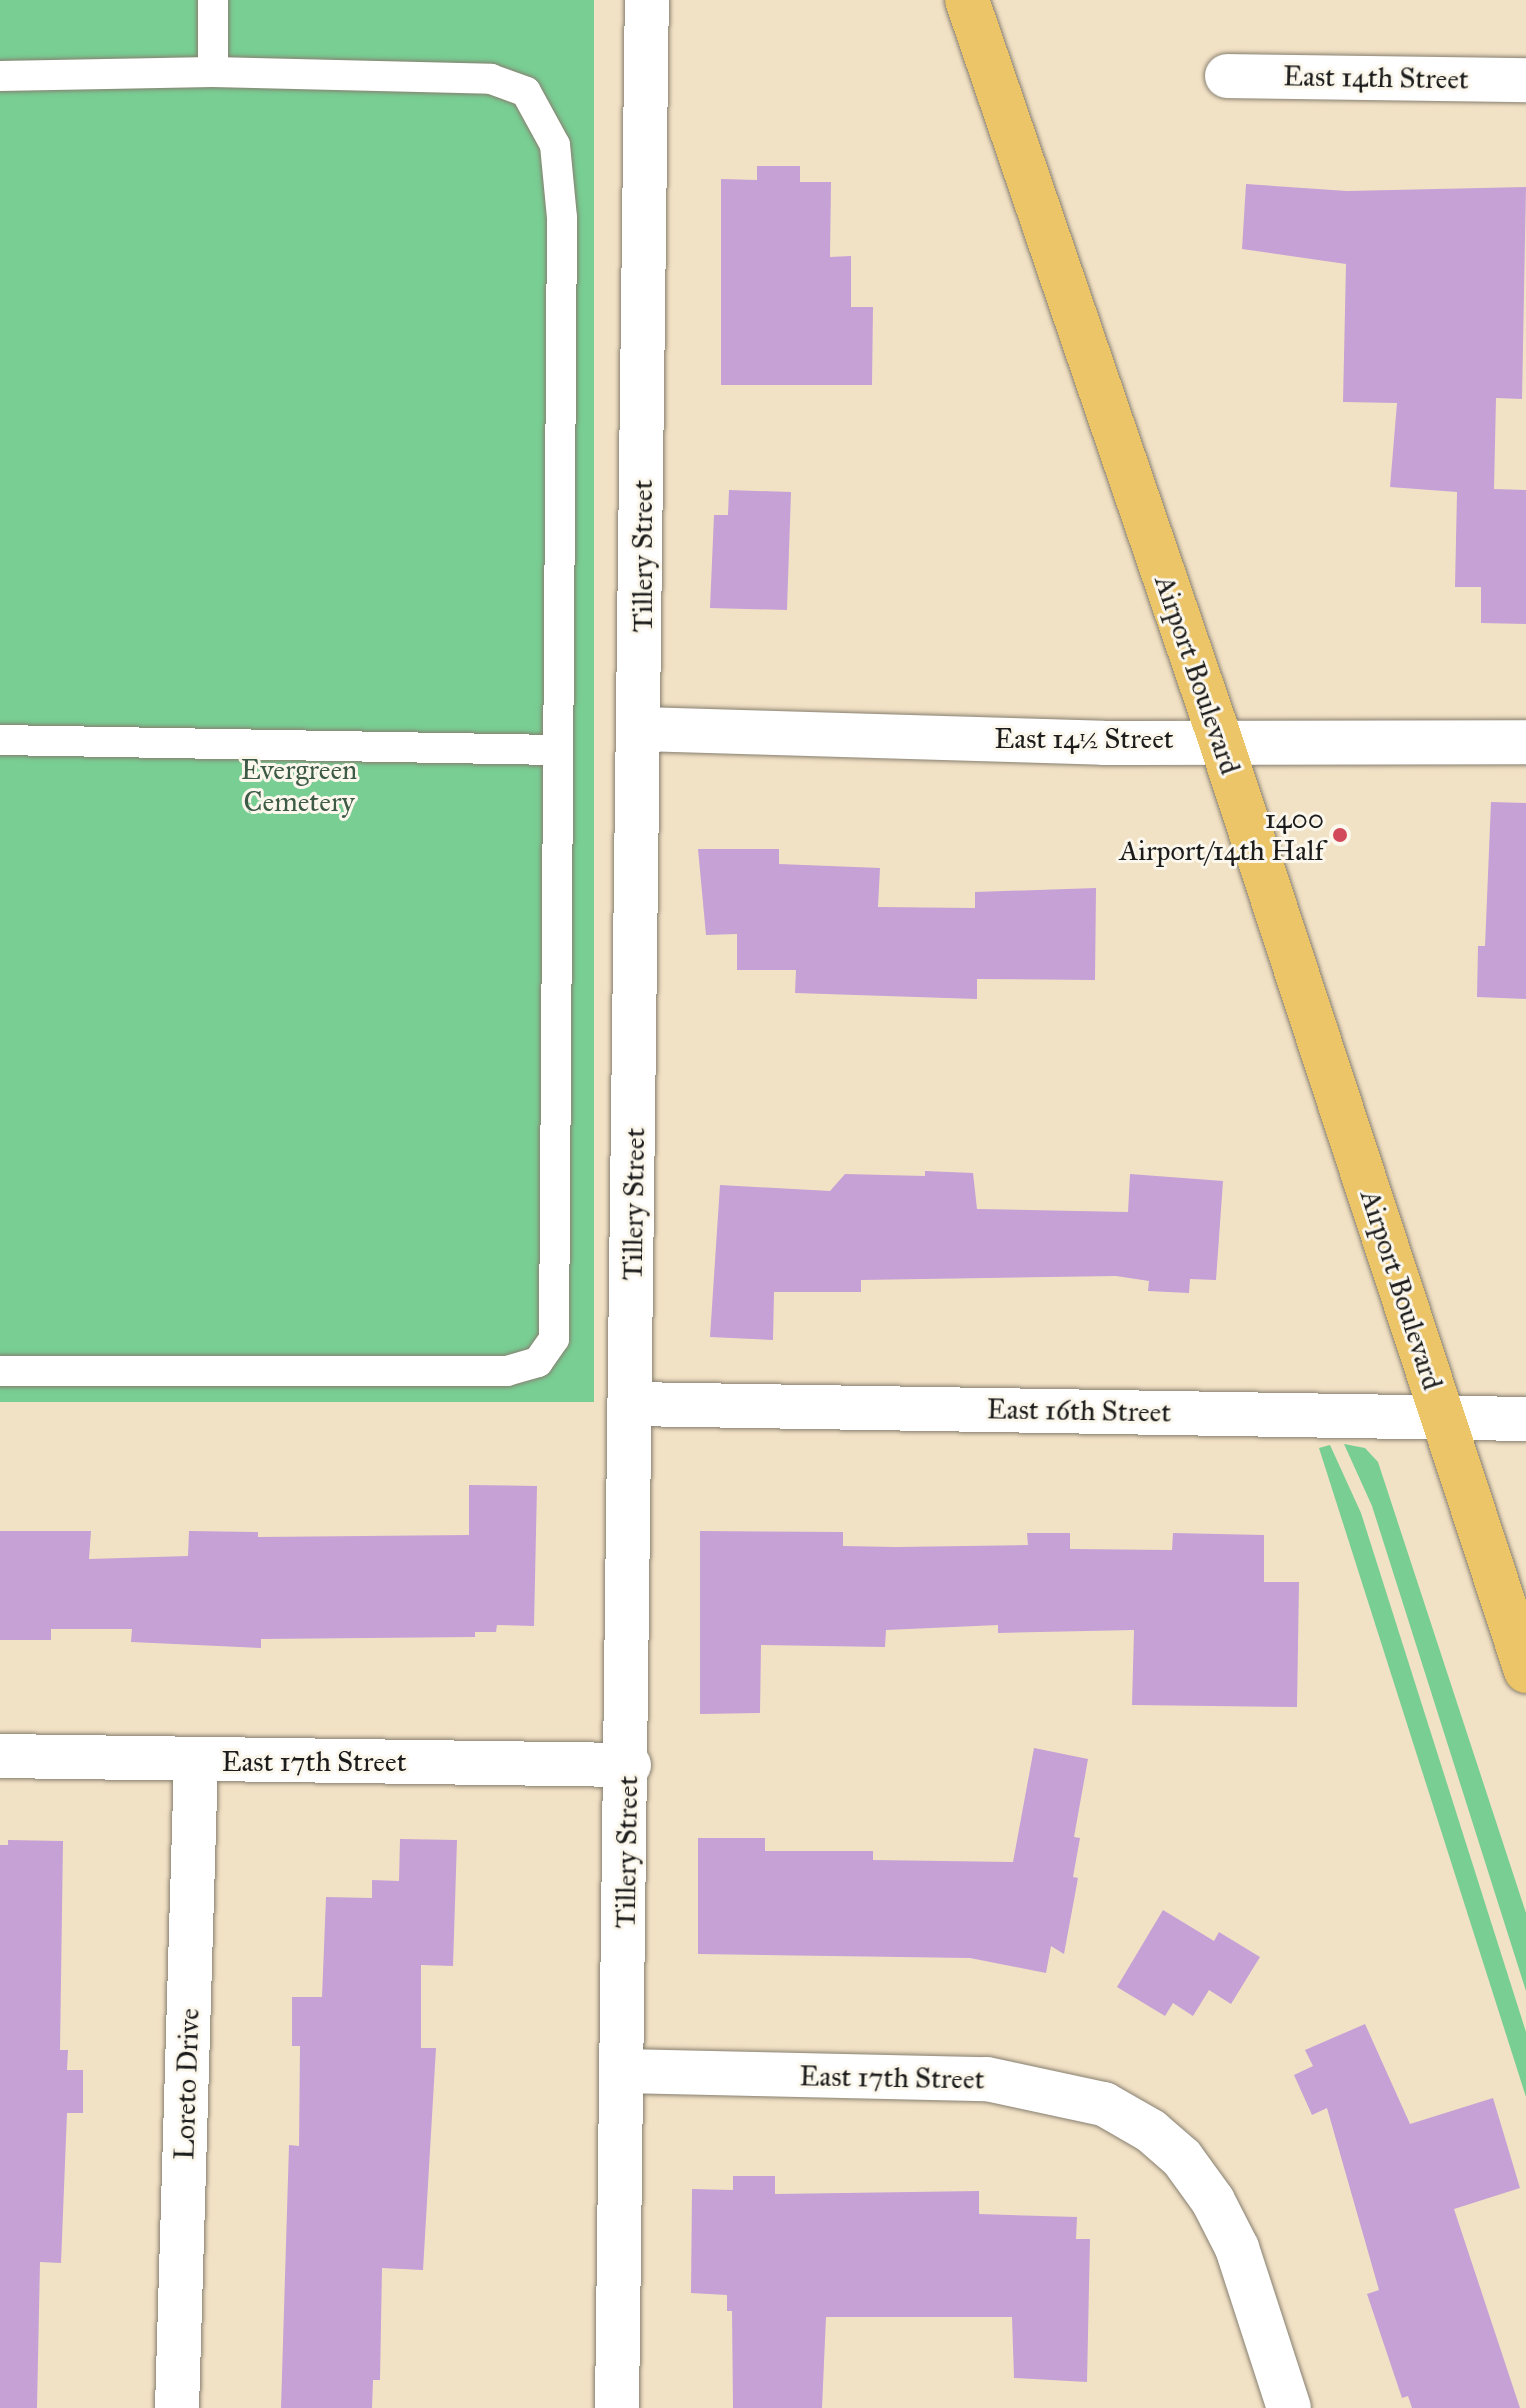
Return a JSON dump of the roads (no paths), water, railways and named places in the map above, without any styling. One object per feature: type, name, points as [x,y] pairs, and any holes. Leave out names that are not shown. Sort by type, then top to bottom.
[{"type":"main road","name":"Airport Boulevard","points":[[967,0],[1220,739],[1526,1671]]},
{"type":"street","name":"Tillery Street","points":[[617,2408],[629,1765],[647,0]]},
{"type":"street","name":"East 14th Street","points":[[1227,76],[1526,80]]},
{"type":"street","name":"East 14½ Street","points":[[641,729],[1103,743],[1220,739],[1526,742]]},
{"type":"street","name":"East 16th Street","points":[[631,1404],[1526,1419]]},
{"type":"street","name":"East 17th Street","points":[[0,1756],[629,1765]]},
{"type":"street","name":"Loreto Drive","points":[[177,2408],[196,1761]]},
{"type":"street","name":"East 17th Street","points":[[623,2071],[987,2079],[1104,2104],[1151,2131],[1182,2158],[1213,2201],[1237,2248],[1289,2408]]},
{"type":"lane","points":[[213,0],[213,72]]},
{"type":"lane","points":[[0,76],[213,72],[491,79],[526,92],[555,145],[562,218],[554,1339],[538,1362],[507,1371],[0,1371]]},
{"type":"lane","points":[[0,740],[558,750]]},
{"type":"place","name":"1400 Airport/14th Half","points":[[1340,835]]},
{"type":"park label","name":"Evergreen Cemetery","points":[[299,786]]}]
